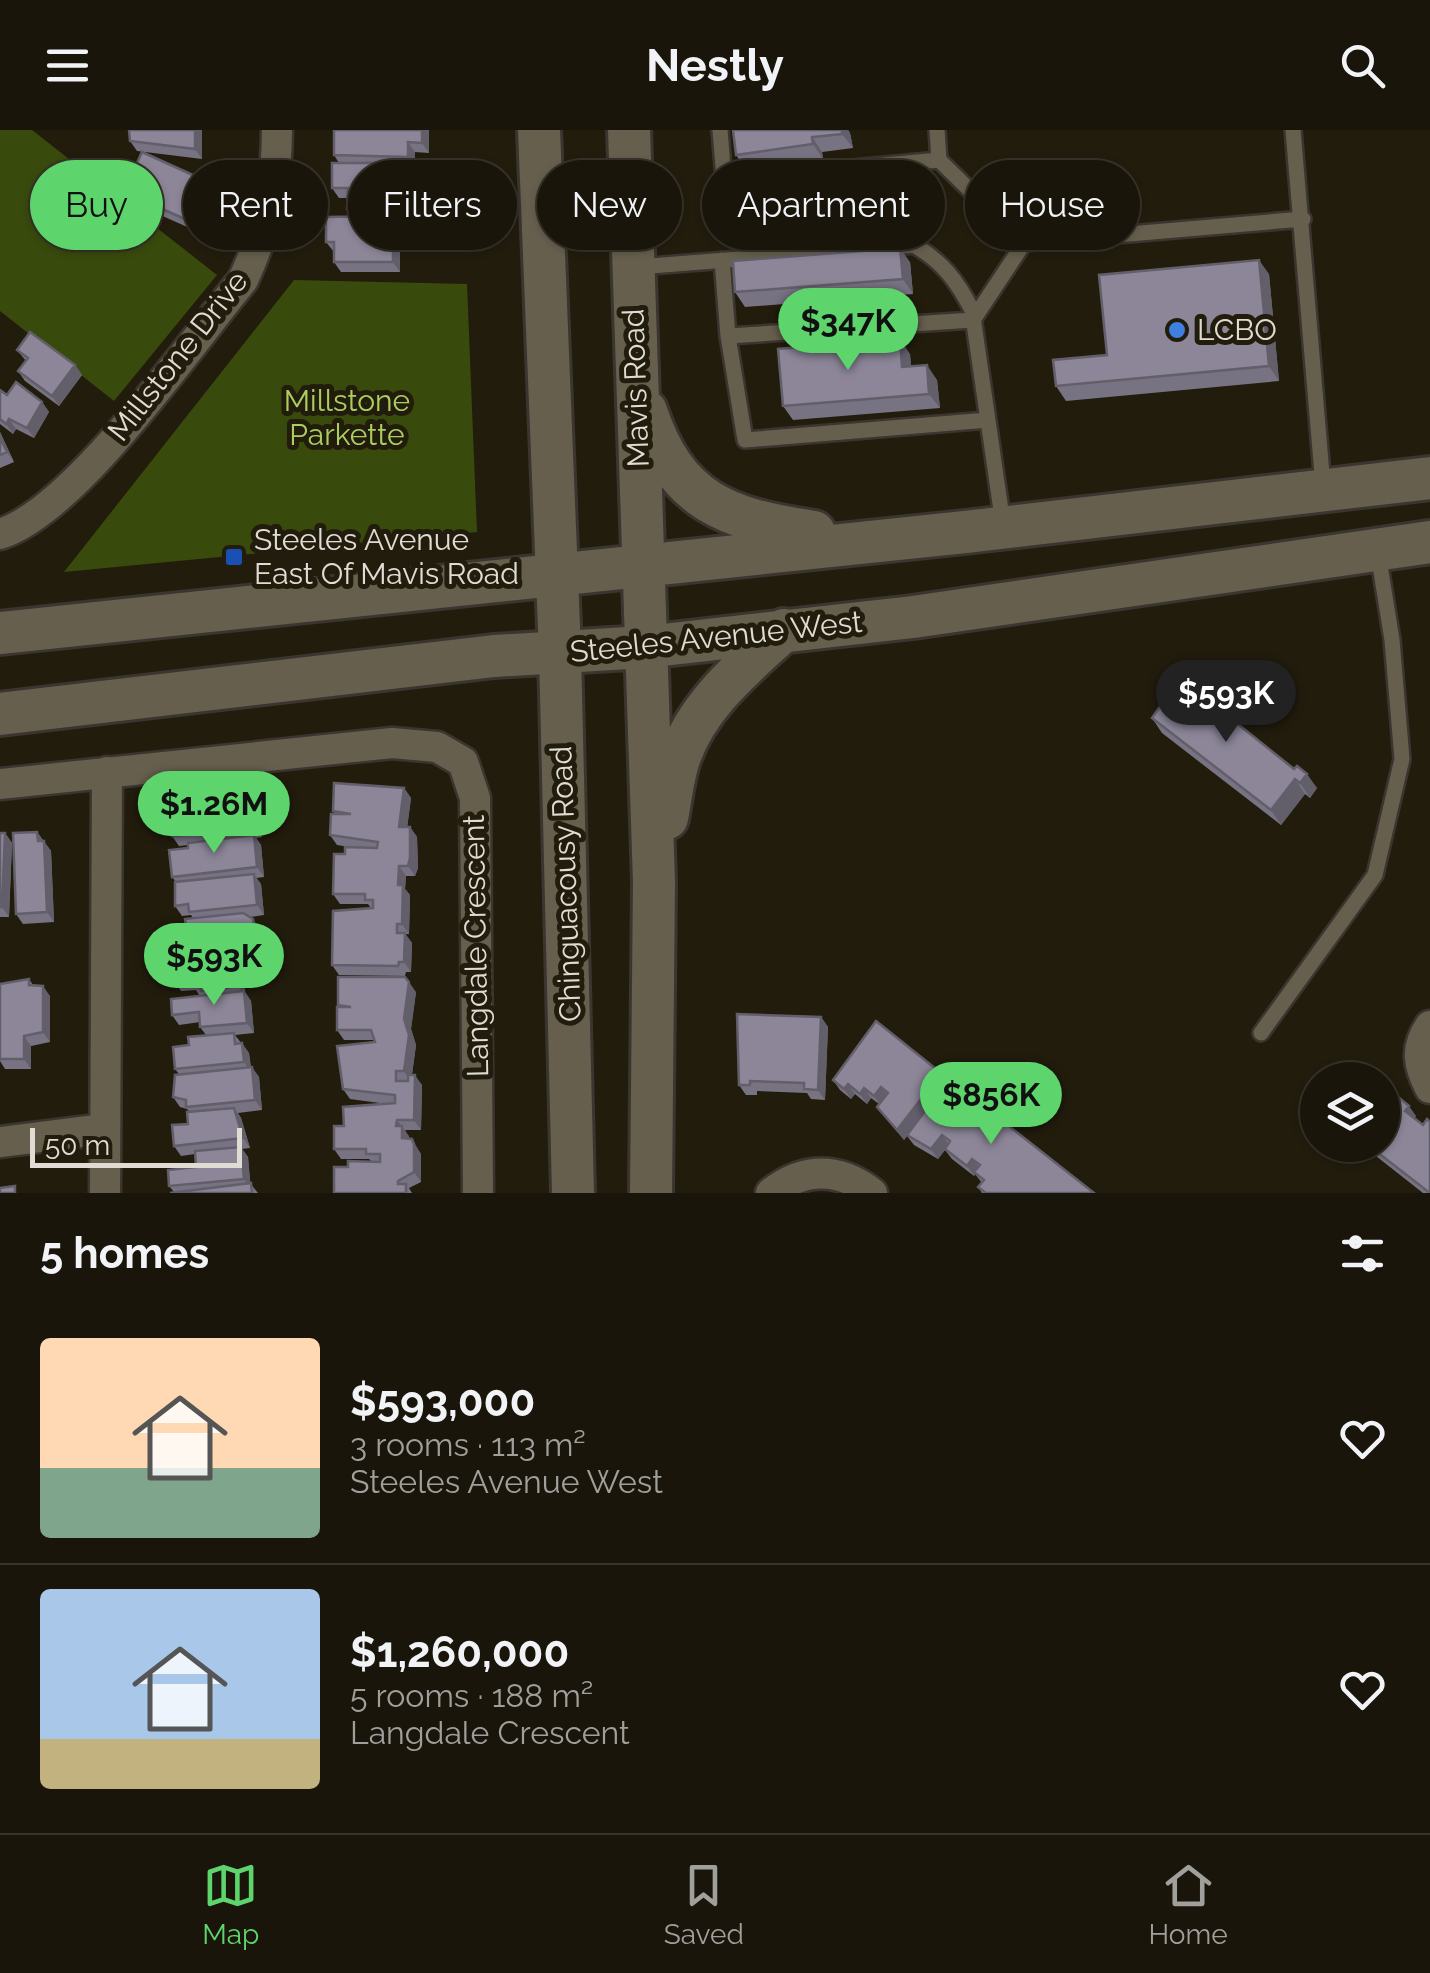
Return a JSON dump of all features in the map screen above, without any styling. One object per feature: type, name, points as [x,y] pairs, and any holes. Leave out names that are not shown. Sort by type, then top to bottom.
[{"type":"main road","points":[[539,130],[556,575]]},
{"type":"main road","name":"Mavis Road","points":[[630,130],[645,647]]},
{"type":"main road","points":[[635,377],[660,452],[712,504],[750,522],[874,540]]},
{"type":"main road","points":[[0,633],[1004,528],[1430,478]]},
{"type":"main road","name":"Steeles Avenue West","points":[[0,714],[913,617],[1430,542]]},
{"type":"main road","name":"Chinguacousy Road","points":[[556,575],[573,1193]]},
{"type":"main road","points":[[654,882],[680,756],[718,691],[784,630]]},
{"type":"main road","points":[[645,647],[654,882],[651,1193]]},
{"type":"street","name":"Millstone Drive","points":[[0,534],[18,528],[81,478],[243,280],[258,247],[277,181],[277,130]]},
{"type":"street","name":"Langdale Crescent","points":[[0,784],[392,743],[437,747],[464,762],[475,798],[478,1193]]},
{"type":"street","points":[[106,1193],[107,772]]},
{"type":"street","points":[[1430,1026],[1420,1042],[1418,1066],[1430,1088]]},
{"type":"street","points":[[0,1142],[104,1128]]},
{"type":"street","points":[[771,1193],[790,1178],[824,1171],[854,1179],[872,1193]]},
{"type":"lane","points":[[720,130],[722,160]]},
{"type":"lane","points":[[936,130],[939,160]]},
{"type":"lane","points":[[1293,130],[1323,490]]},
{"type":"lane","points":[[945,166],[965,185]]},
{"type":"lane","points":[[1140,233],[1302,219]]},
{"type":"lane","points":[[632,268],[914,246],[935,258],[957,281],[973,320],[1004,528]]},
{"type":"lane","points":[[973,320],[1019,250]]},
{"type":"lane","points":[[722,260],[728,336],[744,440],[988,420]]},
{"type":"lane","points":[[728,336],[973,320]]},
{"type":"lane","points":[[1261,1034],[1375,875],[1402,759],[1392,640],[1378,548]]},
{"type":"green space","points":[[0,130],[32,130],[70,160],[30,160],[30,250],[163,250],[163,233],[217,275],[114,401],[0,311]]},
{"type":"green space","name":"Millstone Parkette","points":[[294,280],[467,284],[477,532],[64,572]]},
{"type":"building","points":[[129,130],[195,130],[195,149],[130,141]]},
{"type":"building","points":[[334,130],[422,130],[422,143],[408,142],[408,157],[334,155]]},
{"type":"building","points":[[733,130],[842,130],[842,134],[812,137],[813,144],[736,155]]},
{"type":"building","points":[[142,152],[160,160],[138,160]]},
{"type":"building","points":[[163,162],[183,171],[183,218],[163,209]]},
{"type":"building","points":[[332,163],[348,163],[348,188],[332,188]]},
{"type":"building","points":[[328,217],[348,217],[348,250],[393,250],[393,262],[334,262],[334,242],[328,242]]},
{"type":"building","points":[[900,250],[903,279],[735,292],[733,261]]},
{"type":"building","points":[[1259,260],[1269,366],[1056,386],[1053,360],[1107,355],[1099,275]]},
{"type":"building","points":[[30,332],[75,365],[52,396],[18,371],[28,358],[17,350]]},
{"type":"building","points":[[900,339],[902,367],[927,365],[929,394],[783,406],[778,349]]},
{"type":"building","points":[[16,382],[42,402],[27,428],[0,419],[0,390],[7,395]]},
{"type":"building","points":[[1180,678],[1294,769],[1297,766],[1307,774],[1300,783],[1295,779],[1271,810],[1152,718]]},
{"type":"building","points":[[334,783],[404,788],[399,827],[410,827],[410,858],[408,866],[399,866],[398,885],[403,885],[402,924],[397,924],[397,933],[405,933],[404,962],[398,966],[332,965],[333,911],[373,908],[373,900],[365,900],[365,894],[333,894],[334,854],[345,854],[345,847],[377,848],[378,842],[330,835],[331,814],[351,814],[333,811]]},
{"type":"building","points":[[238,796],[239,800],[252,798],[255,827],[172,836],[169,812],[198,808],[198,803],[205,799]]},
{"type":"building","points":[[37,832],[38,841],[44,841],[47,912],[16,914],[13,833]]},
{"type":"building","points":[[0,833],[5,833],[2,907],[0,907]]},
{"type":"building","points":[[254,835],[257,867],[172,877],[169,850],[188,848],[188,843]]},
{"type":"building","points":[[254,874],[257,905],[189,912],[188,904],[175,906],[175,882]]},
{"type":"building","points":[[243,913],[253,919],[255,935],[246,946],[172,954],[169,927],[186,926],[185,919]]},
{"type":"building","points":[[242,954],[245,973],[237,973],[238,986],[201,991],[200,986],[194,987],[193,979],[174,981],[171,962]]},
{"type":"building","points":[[338,977],[405,977],[409,982],[404,1071],[396,1071],[396,1081],[408,1081],[408,1075],[415,1075],[414,1120],[397,1120],[396,1126],[402,1126],[402,1138],[412,1139],[414,1144],[414,1172],[398,1181],[406,1184],[406,1193],[334,1193],[334,1167],[348,1167],[348,1161],[380,1162],[380,1154],[366,1154],[366,1149],[334,1149],[334,1126],[344,1126],[343,1107],[395,1103],[395,1095],[343,1089],[337,1046],[375,1042],[371,1030],[337,1030],[337,1007],[351,1007],[338,1005]]},
{"type":"building","points":[[29,979],[29,985],[43,986],[43,1032],[24,1036],[24,1059],[0,1059],[0,984]]},
{"type":"building","points":[[244,991],[247,1023],[200,1027],[199,1012],[172,1015],[171,999]]},
{"type":"building","points":[[737,1014],[821,1017],[818,1090],[804,1089],[804,1083],[750,1081],[750,1085],[739,1085]]},
{"type":"building","points":[[876,1021],[941,1073],[897,1130],[877,1107],[888,1093],[881,1087],[874,1096],[864,1088],[860,1094],[848,1084],[844,1089],[833,1080]]},
{"type":"building","points":[[234,1033],[235,1044],[242,1043],[244,1062],[175,1069],[173,1047],[189,1045],[188,1037]]},
{"type":"building","points":[[252,1067],[255,1100],[186,1107],[186,1100],[173,1097],[175,1075]]},
{"type":"building","points":[[949,1079],[1094,1193],[986,1193],[978,1187],[984,1180],[974,1172],[980,1165],[972,1159],[967,1166],[945,1149],[950,1141],[942,1135],[931,1149],[907,1135]]},
{"type":"building","points":[[1400,1099],[1409,1106],[1405,1111],[1423,1125],[1427,1119],[1430,1122],[1430,1193],[1390,1162],[1400,1162]]},
{"type":"building","points":[[234,1108],[243,1138],[174,1146],[172,1125],[188,1124],[187,1112]]},
{"type":"building","points":[[241,1147],[244,1179],[169,1186],[168,1170],[196,1167],[195,1151]]},
{"type":"building","points":[[251,1183],[252,1193],[170,1193]]},
{"type":"building","points":[[15,1186],[15,1193],[0,1193],[0,1188]]},
{"type":"place","name":"LCBO","points":[[1177,330]]},
{"type":"place","name":"Steeles Avenue East Of Mavis Road","points":[[234,557]]}]
